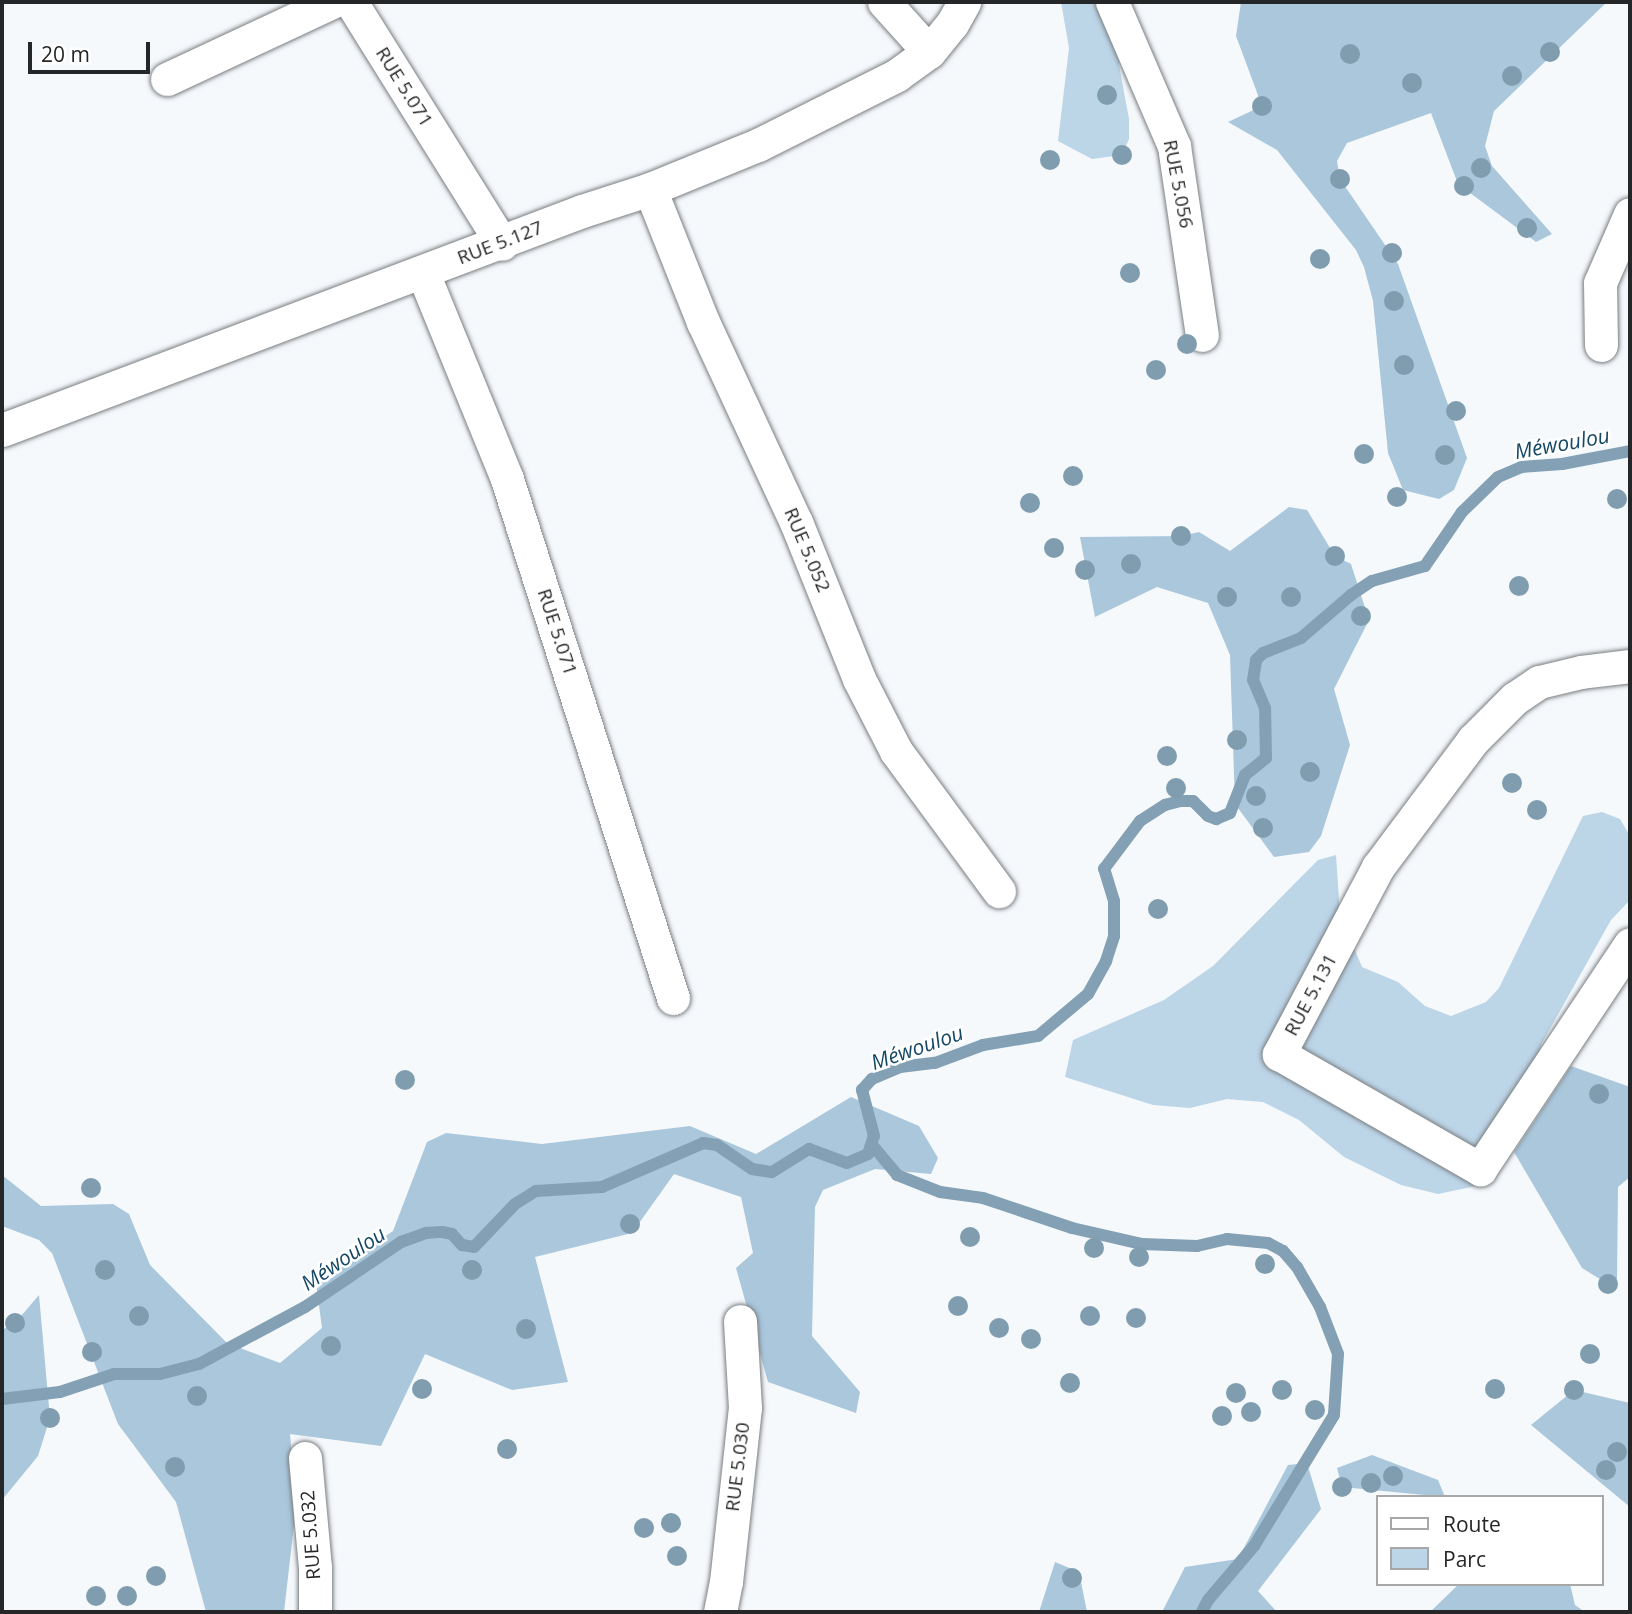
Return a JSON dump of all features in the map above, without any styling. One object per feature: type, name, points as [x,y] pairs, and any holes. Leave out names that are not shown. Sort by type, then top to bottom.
[{"type":"street","points":[[167,79],[332,2]]},
{"type":"street","name":"RUE 5.071","points":[[351,2],[502,244]]},
{"type":"street","points":[[884,2],[929,52]]},
{"type":"street","name":"RUE 5.127","points":[[2,430],[502,244],[582,211],[650,189],[758,145],[859,96],[929,52],[952,24],[964,2]]},
{"type":"street","name":"RUE 5.056","points":[[1112,2],[1174,146],[1202,335]]},
{"type":"street","name":"RUE 5.052","points":[[650,189],[703,322],[796,522],[859,679],[896,751],[999,891]]},
{"type":"street","points":[[1601,345],[1600,283],[1630,214]]},
{"type":"street","name":"RUE 5.071","points":[[423,273],[507,480],[673,998]]},
{"type":"street","name":"RUE 5.131","points":[[1630,666],[1581,672],[1539,682],[1515,698],[1473,740],[1378,867],[1279,1054],[1480,1169],[1630,944]]},
{"type":"street","name":"RUE 5.030","points":[[720,1612],[745,1408],[740,1321]]},
{"type":"street","name":"RUE 5.032","points":[[305,1458],[315,1567],[315,1612]]},
{"type":"green space","points":[[1061,2],[1125,2],[1119,65],[1129,119],[1129,139],[1122,155],[1092,159],[1058,141],[1069,48]]},
{"type":"green space","points":[[1602,812],[1620,819],[1630,836],[1630,900],[1611,920],[1542,1043],[1501,1155],[1476,1186],[1438,1194],[1401,1185],[1344,1157],[1299,1120],[1263,1102],[1227,1099],[1190,1108],[1153,1105],[1065,1077],[1073,1040],[1164,1000],[1213,966],[1318,860],[1336,855],[1340,914],[1362,967],[1398,982],[1425,1006],[1451,1016],[1486,1002],[1499,988],[1583,816]]},
{"type":"shaded area","points":[[1241,2],[1607,2],[1494,111],[1485,146],[1492,166],[1552,234],[1536,242],[1458,184],[1431,113],[1347,143],[1337,161],[1340,179],[1398,264],[1467,458],[1454,490],[1439,499],[1403,490],[1388,453],[1373,301],[1364,267],[1356,250],[1277,150],[1228,122],[1262,106],[1236,36]]},
{"type":"shaded area","points":[[1289,507],[1307,510],[1335,556],[1351,564],[1369,620],[1334,689],[1350,745],[1321,836],[1309,852],[1274,857],[1235,804],[1230,655],[1208,603],[1157,587],[1095,617],[1080,537],[1181,536],[1199,532],[1230,551]]},
{"type":"shaded area","points":[[1571,1066],[1630,1087],[1630,1177],[1618,1187],[1617,1279],[1608,1284],[1582,1268],[1514,1152]]},
{"type":"shaded area","points":[[851,1097],[919,1126],[938,1158],[931,1174],[875,1169],[823,1190],[815,1207],[812,1336],[860,1392],[856,1413],[768,1382],[736,1268],[753,1253],[741,1197],[674,1174],[632,1233],[535,1257],[568,1382],[512,1390],[425,1354],[381,1446],[290,1434],[296,1507],[284,1612],[206,1612],[176,1502],[118,1424],[52,1253],[39,1240],[2,1226],[2,1175],[41,1206],[113,1204],[129,1214],[150,1265],[227,1343],[280,1363],[322,1328],[316,1283],[393,1231],[427,1142],[446,1133],[542,1144],[690,1126],[756,1154]]},
{"type":"shaded area","points":[[39,1295],[50,1418],[38,1456],[2,1500],[2,1330],[15,1323]]},
{"type":"shaded area","points":[[1574,1390],[1630,1403],[1630,1507],[1531,1425]]},
{"type":"shaded area","points":[[1372,1455],[1438,1480],[1444,1495],[1342,1487],[1337,1468]]},
{"type":"shaded area","points":[[1307,1463],[1321,1509],[1258,1591],[1277,1612],[1162,1612],[1185,1567],[1238,1559],[1288,1465]]},
{"type":"shaded area","points":[[1055,1562],[1079,1572],[1087,1612],[1039,1612]]},
{"type":"shaded area","points":[[1457,1586],[1570,1586],[1575,1605],[1585,1612],[1430,1612]]},
{"type":"waterway","name":"Méwoulou","points":[[2,1399],[60,1392],[114,1374],[160,1374],[199,1364],[305,1307],[401,1242],[426,1233],[442,1232],[452,1234],[462,1245],[474,1247],[515,1204],[536,1191],[602,1187],[703,1143],[717,1145],[752,1169],[772,1172],[809,1149],[847,1163],[868,1154],[874,1136],[862,1090],[872,1079],[900,1067],[935,1063],[983,1045],[1038,1036],[1088,994],[1106,961],[1114,936],[1114,901],[1104,869],[1140,821],[1165,805],[1180,801],[1193,801],[1208,816],[1216,819],[1230,813],[1245,775],[1266,758],[1265,708],[1253,680],[1256,660],[1263,653],[1301,638],[1351,595],[1372,581],[1425,566],[1462,512],[1498,477],[1521,467],[1562,464],[1630,451]]},
{"type":"waterway","points":[[873,1146],[897,1175],[940,1192],[983,1198],[1072,1228],[1142,1244],[1197,1246],[1227,1239],[1268,1243],[1283,1251],[1297,1267],[1320,1307],[1338,1354],[1334,1415],[1254,1546],[1208,1600],[1202,1612]]}]
